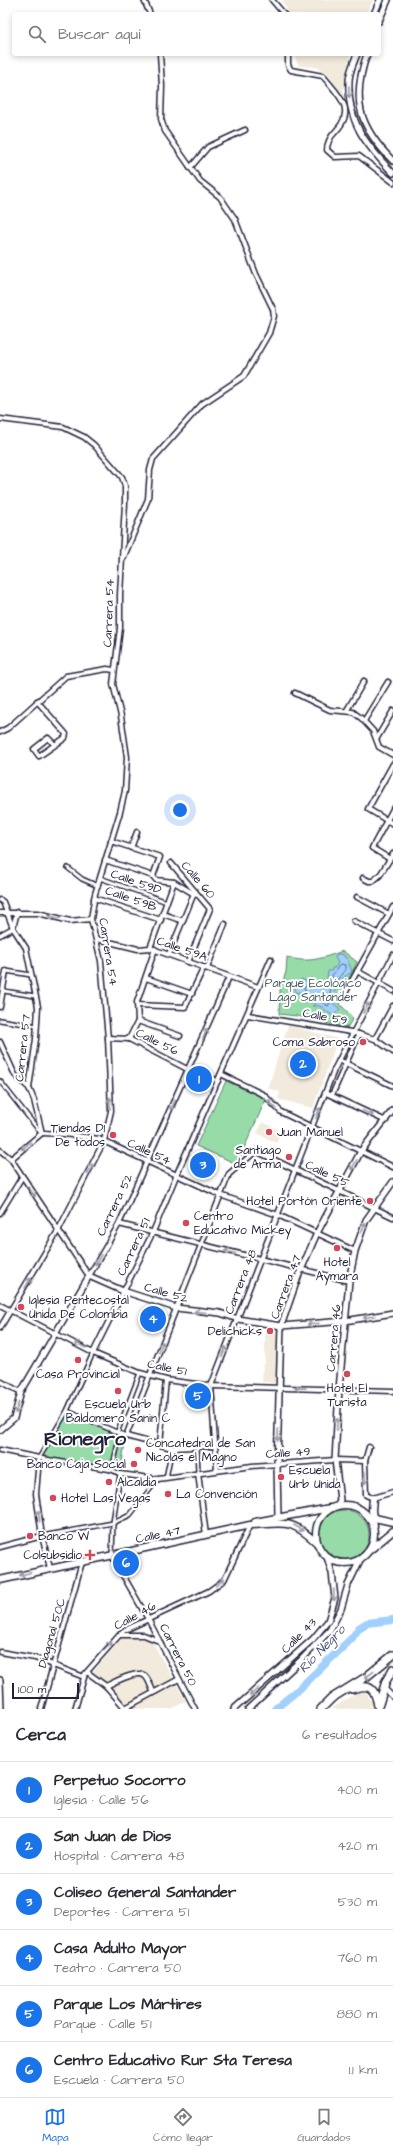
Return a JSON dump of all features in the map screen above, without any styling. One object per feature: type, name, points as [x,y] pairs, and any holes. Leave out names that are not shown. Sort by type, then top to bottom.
[{"type":"main road","points":[[367,1552],[374,1537],[372,1506],[373,1498]]},
{"type":"main road","points":[[393,1522],[373,1518],[353,1507],[336,1507],[326,1512],[319,1522],[316,1534],[317,1542],[326,1557],[344,1563],[361,1558],[393,1531]]},
{"type":"main road","name":"Calle 47","points":[[250,1525],[258,1521],[336,1507]]},
{"type":"main road","points":[[365,1514],[373,1529],[374,1537]]},
{"type":"main road","points":[[278,1517],[284,1522]]},
{"type":"main road","name":"Calle 47","points":[[0,1580],[250,1525],[284,1522],[305,1531],[317,1542]]},
{"type":"main road","points":[[321,1709],[325,1703],[343,1692],[393,1655]]},
{"type":"main road","points":[[378,1708],[384,1688],[393,1669]]},
{"type":"main road","points":[[343,1692],[359,1687],[370,1688],[376,1695],[378,1708]]},
{"type":"street","points":[[144,0],[149,12]]},
{"type":"street","points":[[272,0],[282,12]]},
{"type":"street","points":[[375,12],[380,0]]},
{"type":"street","points":[[381,17],[388,0]]},
{"type":"street","points":[[122,563],[148,499],[150,470],[154,459],[202,404],[244,376],[269,332],[272,323],[273,309],[256,274],[235,219],[220,198],[200,181],[165,131],[161,119],[162,86],[160,56]]},
{"type":"street","points":[[288,56],[288,65],[291,70],[323,76],[344,103],[346,116],[342,124],[331,137],[327,150],[335,157],[359,156],[393,182]]},
{"type":"street","points":[[356,56],[349,79],[350,103],[355,121],[366,144],[393,173]]},
{"type":"street","points":[[366,56],[358,83],[361,110],[369,132],[393,161]]},
{"type":"street","points":[[190,168],[208,147],[245,130]]},
{"type":"street","name":"Carrera 54","points":[[0,419],[64,427],[84,436],[116,470],[125,486],[120,643],[114,670],[113,684],[121,716],[127,764],[123,798],[94,898],[91,919],[101,961],[108,1038],[111,1111],[104,1142],[59,1229],[12,1311],[0,1328]]},
{"type":"street","points":[[0,732],[8,728],[60,679],[70,674],[108,669],[114,670]]},
{"type":"street","points":[[347,710],[364,681]]},
{"type":"street","points":[[364,721],[388,682]]},
{"type":"street","points":[[295,693],[330,710],[347,710],[364,721],[377,738],[379,747],[393,755]]},
{"type":"street","points":[[37,701],[66,734],[65,738],[55,745],[39,756],[34,749],[48,738],[55,745]]},
{"type":"street","points":[[377,738],[393,711]]},
{"type":"street","points":[[393,764],[368,808],[369,811],[393,824]]},
{"type":"street","points":[[390,859],[373,849],[373,846],[393,809]]},
{"type":"street","points":[[131,848],[137,832]]},
{"type":"street","points":[[111,841],[160,858],[153,876]]},
{"type":"street","points":[[363,878],[369,881],[377,878],[393,854]]},
{"type":"street","points":[[105,860],[153,876],[156,880],[174,882],[194,892],[169,954]]},
{"type":"street","name":"Calle 60","points":[[171,863],[194,892],[210,909],[188,962]]},
{"type":"street","points":[[68,868],[82,879],[98,886]]},
{"type":"street","name":"Calle 59D","points":[[100,878],[167,902]]},
{"type":"street","points":[[150,948],[174,882]]},
{"type":"street","name":"Calle 59B","points":[[94,898],[161,920]]},
{"type":"street","points":[[357,898],[389,914]]},
{"type":"street","name":"Carrera 57","points":[[0,900],[3,902],[5,912],[13,928],[26,948],[38,1007],[29,1088],[34,1100],[42,1133]]},
{"type":"street","points":[[344,995],[393,907]]},
{"type":"street","points":[[0,935],[13,928],[17,912]]},
{"type":"street","points":[[0,913],[38,913],[70,921],[91,919]]},
{"type":"street","points":[[163,914],[183,921]]},
{"type":"street","points":[[354,920],[393,941]]},
{"type":"street","points":[[137,1005],[184,1007],[205,968],[225,924]]},
{"type":"street","name":"Calle 59A","points":[[97,940],[138,949],[150,948],[258,987]]},
{"type":"street","points":[[129,1039],[138,1020],[137,1005],[155,950]]},
{"type":"street","name":"Carrera 48","points":[[217,1470],[211,1386],[339,1060],[352,1032],[391,964],[393,955]]},
{"type":"street","name":"Carrera 51","points":[[50,1568],[42,1536],[36,1494],[39,1458],[67,1411],[153,1232],[271,960]]},
{"type":"street","points":[[0,1007],[4,991],[6,971],[32,975]]},
{"type":"street","points":[[357,971],[393,991]]},
{"type":"street","name":"Carrera 52","points":[[0,1430],[14,1418],[21,1392],[57,1333],[119,1224],[230,977]]},
{"type":"street","points":[[146,978],[192,994]]},
{"type":"street","points":[[4,991],[35,996]]},
{"type":"street","points":[[375,1039],[391,1013],[393,1006]]},
{"type":"street","name":"Calle 59","points":[[248,1015],[352,1032],[375,1039],[393,1052]]},
{"type":"street","points":[[0,1020],[37,1026]]},
{"type":"street","points":[[138,1020],[180,1036]]},
{"type":"street","points":[[332,1095],[359,1034]]},
{"type":"street","name":"Calle 56","points":[[108,1038],[129,1039],[189,1070],[218,1081]]},
{"type":"street","points":[[0,1042],[15,1075],[29,1088]]},
{"type":"street","points":[[339,1060],[393,1086]]},
{"type":"street","points":[[221,1074],[264,1095],[281,1112],[393,1167]]},
{"type":"street","points":[[0,1081],[42,1133],[11,1158]]},
{"type":"street","points":[[326,1092],[386,1121]]},
{"type":"street","name":"Carrera 47","points":[[278,1517],[277,1465],[281,1326],[301,1269],[317,1233],[361,1151],[386,1121],[393,1110]]},
{"type":"street","name":"Calle 54","points":[[42,1133],[64,1134],[104,1142],[220,1195],[278,1215],[354,1251]]},
{"type":"street","points":[[0,1150],[11,1158],[22,1177],[59,1229],[81,1266],[89,1276]]},
{"type":"street","name":"Calle 55","points":[[220,1195],[231,1171],[256,1151],[393,1217]]},
{"type":"street","points":[[0,1213],[22,1177]]},
{"type":"street","name":"Carrera 46","points":[[336,1507],[340,1500],[335,1460],[339,1389],[349,1281],[354,1251],[366,1220],[393,1182]]},
{"type":"street","points":[[112,1470],[119,1439],[126,1436],[220,1195]]},
{"type":"street","points":[[119,1224],[349,1281]]},
{"type":"street","name":"Calle 52","points":[[89,1276],[124,1291],[176,1308],[220,1313],[238,1319],[281,1326],[345,1320],[393,1313]]},
{"type":"street","name":"Calle 51","points":[[0,1305],[94,1353],[150,1377],[211,1386],[393,1391]]},
{"type":"street","points":[[117,1433],[140,1373]]},
{"type":"street","points":[[160,1444],[166,1380]]},
{"type":"street","points":[[0,1381],[21,1392]]},
{"type":"street","points":[[130,1399],[139,1403]]},
{"type":"street","points":[[67,1411],[117,1433],[172,1448],[215,1446]]},
{"type":"street","points":[[197,1447],[198,1473],[206,1535]]},
{"type":"street","points":[[369,1447],[365,1461],[366,1495],[373,1498],[393,1492]]},
{"type":"street","points":[[166,1478],[172,1448]]},
{"type":"street","name":"Calle 49","points":[[0,1450],[112,1470],[120,1474],[158,1479],[217,1470],[335,1460],[365,1461]]},
{"type":"street","points":[[112,1556],[113,1523],[120,1474]]},
{"type":"street","points":[[0,1547],[42,1536],[113,1523],[130,1516],[158,1479]]},
{"type":"street","name":"Calle 46","points":[[84,1676],[119,1635],[148,1619],[209,1591],[224,1580],[250,1525]]},
{"type":"street","points":[[238,1527],[243,1538]]},
{"type":"street","name":"Carrera 50","points":[[112,1556],[148,1619],[195,1709]]},
{"type":"street","name":"Calle 43","points":[[234,1709],[313,1639],[328,1621],[335,1598],[332,1573],[326,1557]]},
{"type":"street","name":"Calle 43","points":[[248,1709],[301,1660],[330,1630],[341,1609],[348,1585],[361,1558]]},
{"type":"street","name":"Diagonal 50C","points":[[41,1709],[82,1562]]},
{"type":"street","points":[[119,1635],[144,1635],[160,1642]]},
{"type":"street","points":[[0,1652],[54,1664],[84,1676],[75,1709]]},
{"type":"street","points":[[87,1672],[106,1686],[125,1709],[179,1679]]},
{"type":"street","points":[[106,1686],[126,1677],[141,1674],[145,1676],[154,1693]]},
{"type":"street","points":[[0,1680],[1,1709]]},
{"type":"street","points":[[384,1688],[393,1697]]},
{"type":"shaded area","points":[[282,0],[373,0],[367,12],[288,12]]},
{"type":"shaded area","points":[[294,56],[350,56],[342,98],[330,77],[317,67],[299,66]]},
{"type":"shaded area","points":[[288,1025],[338,1039],[313,1108],[278,1099],[280,1092],[268,1088]]},
{"type":"shaded area","name":"Juan Manuel","points":[[263,1122],[282,1132],[276,1143],[257,1133]]},
{"type":"shaded area","points":[[265,1330],[277,1330],[277,1383],[262,1382],[263,1364],[265,1364]]},
{"type":"shaded area","points":[[123,1637],[151,1640],[186,1701],[171,1709],[124,1709],[105,1684],[92,1673]]},
{"type":"shaded area","points":[[360,1691],[366,1693],[372,1702],[372,1709],[331,1709]]},
{"type":"green space","name":"Parque Ecológico Lago Santander","points":[[343,951],[357,962],[342,993],[340,1004],[353,1018],[347,1028],[297,1016],[279,1014],[280,990],[286,972],[287,957],[309,960],[322,958]]},
{"type":"green space","points":[[226,1081],[266,1099],[237,1164],[196,1146]]},
{"type":"green space","points":[[188,1387],[209,1392],[209,1403],[186,1398]]},
{"type":"green space","points":[[67,1411],[126,1436],[120,1474],[39,1458]]},
{"type":"green space","points":[[344,1510],[353,1512],[364,1521],[369,1535],[367,1544],[358,1555],[344,1560],[335,1558],[324,1549],[319,1535],[321,1526],[330,1515]]},
{"type":"water","points":[[337,954],[344,955],[345,958],[347,958],[352,972],[340,981],[334,992],[333,1003],[340,1009],[333,1016],[320,1006],[312,1006],[315,1004],[312,1001],[303,1002],[303,993],[295,992],[295,988],[301,985],[301,979],[311,983],[312,981],[318,983],[327,980],[328,971],[332,971],[332,968],[335,968],[338,963],[335,957]]},
{"type":"waterway","name":"Río Negro","points":[[275,1709],[298,1690],[352,1638],[359,1628],[367,1623],[393,1620]]},
{"type":"place","name":"Coma Sabroso","points":[[363,1042]]},
{"type":"place","name":"San Juan de Dios","points":[[303,1064]]},
{"type":"place","name":"Perpetuo Socorro","points":[[199,1079]]},
{"type":"place","name":"Juan Manuel","points":[[269,1132]]},
{"type":"place","name":"Tiendas D1 De todos","points":[[113,1135]]},
{"type":"place","name":"Santiago de Arma","points":[[289,1157]]},
{"type":"place","name":"Coliseo General Santander","points":[[203,1165]]},
{"type":"place","name":"Hotel Portón Oriente","points":[[370,1201]]},
{"type":"place","name":"Centro Educativo Mickey","points":[[186,1223]]},
{"type":"place","name":"Hotel Aymara","points":[[337,1248]]},
{"type":"place","name":"Iglesia Pentecostal Unida De Colombia","points":[[21,1307]]},
{"type":"place","name":"Casa Adulto Mayor","points":[[153,1319]]},
{"type":"place","name":"Delichicks","points":[[270,1331]]},
{"type":"place","name":"Casa Provincial","points":[[78,1360]]},
{"type":"place","name":"Hotel El Turista","points":[[347,1374]]},
{"type":"place","name":"Escuela Urb Baldomero Sanin C","points":[[118,1391]]},
{"type":"place","name":"Parque Los Mártires","points":[[198,1396]]},
{"type":"place","name":"Concatedral de San Nicolás el Magno","points":[[138,1450]]},
{"type":"place","name":"Banco Caja Social","points":[[134,1464]]},
{"type":"place","name":"Escuela Urb Unida","points":[[281,1477]]},
{"type":"place","name":"Alcaldía","points":[[109,1482]]},
{"type":"place","name":"La Convención","points":[[168,1494]]},
{"type":"place","name":"Hotel Las Vegas","points":[[53,1498]]},
{"type":"place","name":"Banco W","points":[[30,1536]]},
{"type":"place","name":"Colsubsidio","points":[[90,1555]]},
{"type":"place","name":"Centro Educativo Rur Sta Teresa","points":[[126,1563]]},
{"type":"district","name":"Rionegro","points":[[85,1439]]}]
